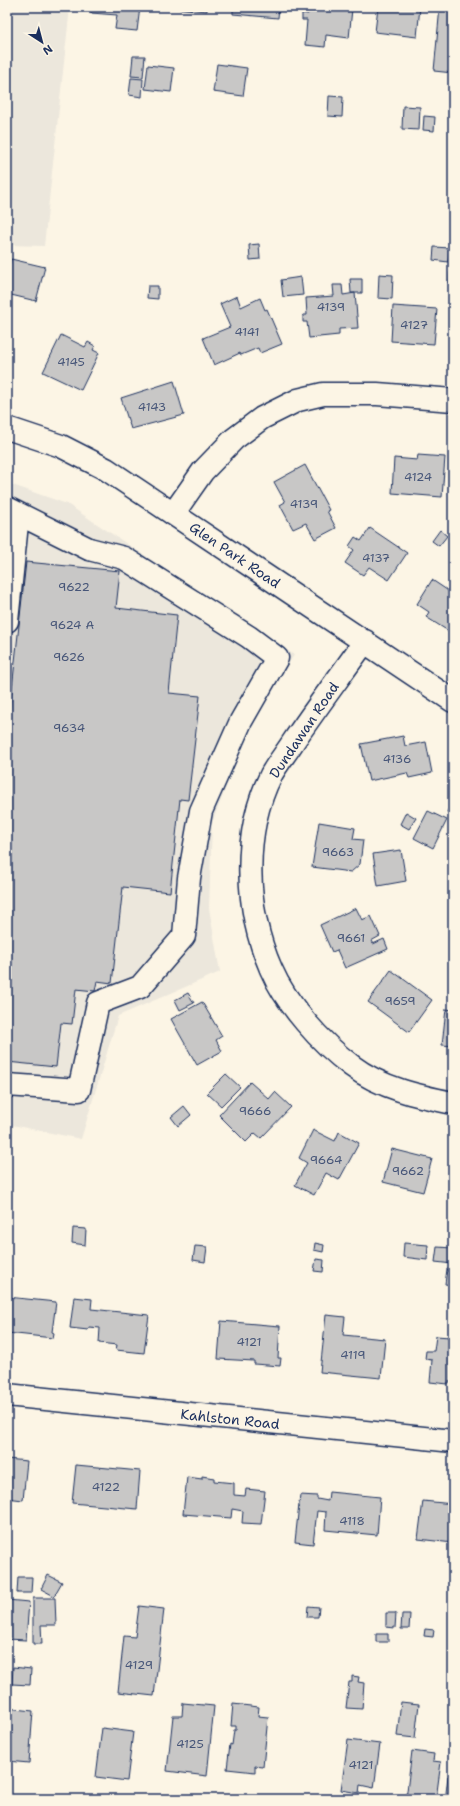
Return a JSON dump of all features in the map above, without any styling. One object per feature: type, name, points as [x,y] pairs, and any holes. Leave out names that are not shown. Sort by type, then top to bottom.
[{"type":"street","points":[[173,514],[203,471],[234,439],[262,418],[298,400],[323,394],[377,394],[453,400]]},
{"type":"street","name":"Glen Park Road","points":[[7,428],[68,450],[106,469],[453,701]]},
{"type":"street","points":[[7,621],[13,511],[89,549],[124,558],[249,637],[278,658],[241,720],[201,811],[189,878],[184,936],[140,986],[98,1003],[79,1090],[7,1085]]},
{"type":"street","name":"Dundawan Road","points":[[365,641],[301,730],[271,775],[257,814],[250,853],[254,916],[271,970],[299,1014],[330,1046],[352,1066],[376,1080],[399,1090],[453,1103]]},
{"type":"street","name":"Kahlston Road","points":[[7,1395],[453,1441]]},
{"type":"shaded area","points":[[7,7],[70,7],[44,246],[7,245]]},
{"type":"shaded area","points":[[7,483],[67,504],[294,655],[250,726],[212,823],[209,908],[220,972],[118,1016],[81,1139],[7,1124]]},
{"type":"building","points":[[91,7],[140,7],[137,31],[115,29],[117,15],[91,13]]},
{"type":"building","points":[[161,7],[207,7],[207,11]]},
{"type":"building","points":[[233,7],[279,7],[278,18],[233,14]]},
{"type":"building","points":[[309,7],[354,7],[354,9],[352,9],[349,38],[326,35],[325,47],[305,45],[307,20],[302,20],[302,13],[308,14]]},
{"type":"building","points":[[378,7],[420,7],[417,37],[375,32]]},
{"type":"building","points":[[440,7],[453,7],[453,73],[434,71]]},
{"type":"building","points":[[133,56],[145,56],[143,77],[131,76]]},
{"type":"building","points":[[217,64],[247,68],[243,96],[213,92]]},
{"type":"building","points":[[148,65],[174,68],[171,92],[145,89]]},
{"type":"building","points":[[131,78],[143,79],[142,97],[129,95]]},
{"type":"building","points":[[329,96],[343,97],[342,117],[328,116]]},
{"type":"building","points":[[403,106],[420,107],[419,130],[402,129]]},
{"type":"building","points":[[424,116],[435,117],[434,131],[423,130]]},
{"type":"building","points":[[259,244],[260,259],[250,260],[249,245]]},
{"type":"building","points":[[434,247],[450,248],[448,262],[433,260]]},
{"type":"building","points":[[11,259],[45,267],[36,301],[7,294],[7,274]]},
{"type":"building","points":[[450,272],[453,272],[453,284],[449,284]]},
{"type":"building","points":[[379,274],[393,275],[392,299],[378,298]]},
{"type":"building","points":[[301,277],[303,295],[283,297],[281,280]]},
{"type":"building","points":[[350,279],[362,279],[362,293],[351,293]]},
{"type":"building","points":[[333,285],[342,285],[343,295],[355,293],[358,328],[339,329],[339,335],[309,338],[307,322],[303,322],[303,315],[307,315],[306,298],[334,296]]},
{"type":"building","points":[[148,286],[158,286],[158,299],[147,298]]},
{"type":"building","points":[[237,296],[241,307],[260,298],[265,310],[267,309],[282,344],[260,353],[258,348],[241,355],[240,353],[214,365],[203,338],[230,327],[220,304]]},
{"type":"building","points":[[393,306],[437,309],[434,344],[391,341]]},
{"type":"building","points":[[61,335],[85,347],[88,342],[95,346],[93,350],[99,353],[81,390],[43,372]]},
{"type":"building","points":[[174,381],[184,415],[131,429],[121,398]]},
{"type":"building","points":[[418,455],[445,457],[442,497],[392,493],[394,458],[417,460]]},
{"type":"building","points":[[305,465],[329,510],[327,511],[336,528],[315,539],[306,523],[293,529],[280,505],[285,502],[274,482]]},
{"type":"building","points":[[370,528],[407,553],[389,580],[369,567],[363,575],[345,563],[354,550],[349,546],[355,537],[361,541]]},
{"type":"building","points":[[440,530],[447,536],[439,546],[432,541]]},
{"type":"building","points":[[26,562],[120,571],[116,608],[177,615],[169,693],[200,696],[188,800],[180,799],[170,892],[123,887],[112,983],[97,981],[95,991],[76,989],[72,1024],[61,1023],[56,1067],[7,1062],[7,734]]},
{"type":"building","points":[[432,580],[453,594],[453,634],[426,617],[429,612],[417,604]]},
{"type":"building","points":[[403,736],[405,746],[426,742],[432,773],[409,778],[407,773],[369,781],[361,744]]},
{"type":"building","points":[[453,800],[453,815],[447,812]]},
{"type":"building","points":[[428,811],[447,820],[433,848],[414,838]]},
{"type":"building","points":[[406,812],[416,818],[409,829],[400,824]]},
{"type":"building","points":[[319,822],[355,828],[353,839],[363,840],[360,864],[351,872],[312,867]]},
{"type":"building","points":[[401,850],[406,881],[378,886],[373,854]]},
{"type":"building","points":[[356,908],[362,920],[371,916],[380,936],[371,941],[373,944],[384,939],[388,949],[345,968],[337,950],[332,952],[320,925]]},
{"type":"building","points":[[391,970],[432,1000],[409,1032],[368,1002]]},
{"type":"building","points":[[188,993],[194,1003],[180,1010],[175,1000]]},
{"type":"building","points":[[202,1002],[222,1036],[216,1040],[222,1051],[197,1065],[171,1019]]},
{"type":"building","points":[[446,1009],[453,1010],[453,1046],[442,1045]]},
{"type":"building","points":[[226,1074],[240,1087],[221,1106],[207,1093]]},
{"type":"building","points":[[250,1082],[269,1099],[275,1092],[291,1107],[261,1138],[255,1133],[246,1142],[219,1115]]},
{"type":"building","points":[[184,1106],[191,1115],[178,1126],[171,1117]]},
{"type":"building","points":[[313,1130],[335,1141],[339,1132],[359,1143],[339,1180],[326,1173],[314,1195],[295,1185],[307,1163],[299,1158]]},
{"type":"building","points":[[392,1149],[432,1159],[423,1192],[383,1182]]},
{"type":"building","points":[[73,1228],[86,1229],[85,1245],[72,1243]]},
{"type":"building","points":[[315,1243],[324,1245],[323,1252],[314,1250]]},
{"type":"building","points":[[404,1243],[428,1245],[427,1260],[403,1257]]},
{"type":"building","points":[[195,1246],[207,1247],[205,1262],[193,1260]]},
{"type":"building","points":[[437,1247],[453,1248],[453,1264],[435,1262]]},
{"type":"building","points":[[316,1259],[324,1260],[323,1272],[314,1271]]},
{"type":"building","points":[[447,1269],[453,1270],[453,1285],[445,1284]]},
{"type":"building","points":[[7,1297],[56,1302],[52,1332],[54,1333],[53,1338],[7,1333]]},
{"type":"building","points":[[74,1297],[92,1299],[91,1309],[149,1315],[144,1353],[116,1350],[117,1345],[99,1343],[100,1328],[89,1327],[88,1330],[70,1328]]},
{"type":"building","points":[[326,1315],[345,1317],[343,1335],[385,1339],[381,1378],[320,1372]]},
{"type":"building","points":[[221,1321],[280,1326],[278,1358],[281,1358],[280,1366],[254,1364],[254,1361],[218,1359]]},
{"type":"building","points":[[451,1328],[453,1328],[453,1382],[448,1382],[448,1384],[430,1382],[432,1360],[425,1359],[426,1351],[434,1351],[436,1336],[450,1337]]},
{"type":"building","points":[[7,1459],[27,1461],[23,1500],[7,1498]]},
{"type":"building","points":[[76,1465],[140,1471],[137,1509],[72,1503]]},
{"type":"building","points":[[202,1476],[214,1478],[214,1481],[234,1483],[234,1495],[245,1496],[246,1489],[265,1491],[261,1524],[242,1523],[243,1511],[232,1509],[231,1518],[183,1514],[187,1477],[202,1479]]},
{"type":"building","points":[[329,1492],[380,1497],[377,1535],[325,1530],[326,1512],[317,1511],[313,1544],[295,1542],[300,1495],[317,1496],[317,1499],[328,1501]]},
{"type":"building","points":[[423,1501],[453,1504],[453,1543],[418,1539]]},
{"type":"building","points":[[48,1575],[62,1582],[54,1596],[41,1589]]},
{"type":"building","points":[[18,1577],[32,1577],[31,1593],[17,1593]]},
{"type":"building","points":[[33,1598],[55,1598],[56,1625],[41,1625],[42,1644],[33,1644]]},
{"type":"building","points":[[7,1600],[29,1602],[26,1640],[7,1639]]},
{"type":"building","points":[[139,1606],[164,1609],[154,1696],[118,1692],[124,1636],[135,1637]]},
{"type":"building","points":[[308,1606],[319,1607],[318,1617],[307,1617]]},
{"type":"building","points":[[386,1613],[396,1613],[395,1628],[386,1627]]},
{"type":"building","points":[[402,1614],[410,1614],[409,1629],[401,1629]]},
{"type":"building","points":[[425,1629],[434,1630],[433,1637],[424,1636]]},
{"type":"building","points":[[376,1634],[388,1634],[388,1642],[376,1642]]},
{"type":"building","points":[[13,1667],[31,1669],[30,1685],[12,1684]]},
{"type":"building","points":[[352,1676],[359,1677],[358,1682],[364,1683],[362,1709],[346,1708],[349,1682],[352,1682]]},
{"type":"building","points":[[401,1702],[419,1704],[415,1738],[397,1736]]},
{"type":"building","points":[[183,1703],[214,1706],[207,1776],[167,1771],[173,1716],[182,1716]]},
{"type":"building","points":[[233,1704],[259,1707],[258,1716],[268,1717],[263,1767],[255,1766],[255,1772],[227,1769],[230,1744],[232,1745],[234,1730],[236,1730],[236,1726],[231,1726]]},
{"type":"building","points":[[7,1708],[33,1711],[29,1763],[7,1761]]},
{"type":"building","points":[[102,1728],[133,1732],[127,1781],[96,1777]]},
{"type":"building","points":[[348,1740],[380,1744],[374,1788],[360,1785],[359,1793],[341,1790]]},
{"type":"building","points":[[412,1751],[434,1754],[433,1761],[441,1762],[436,1799],[406,1799]]},
{"type":"building","points":[[448,1776],[453,1777],[453,1793],[446,1793]]}]
